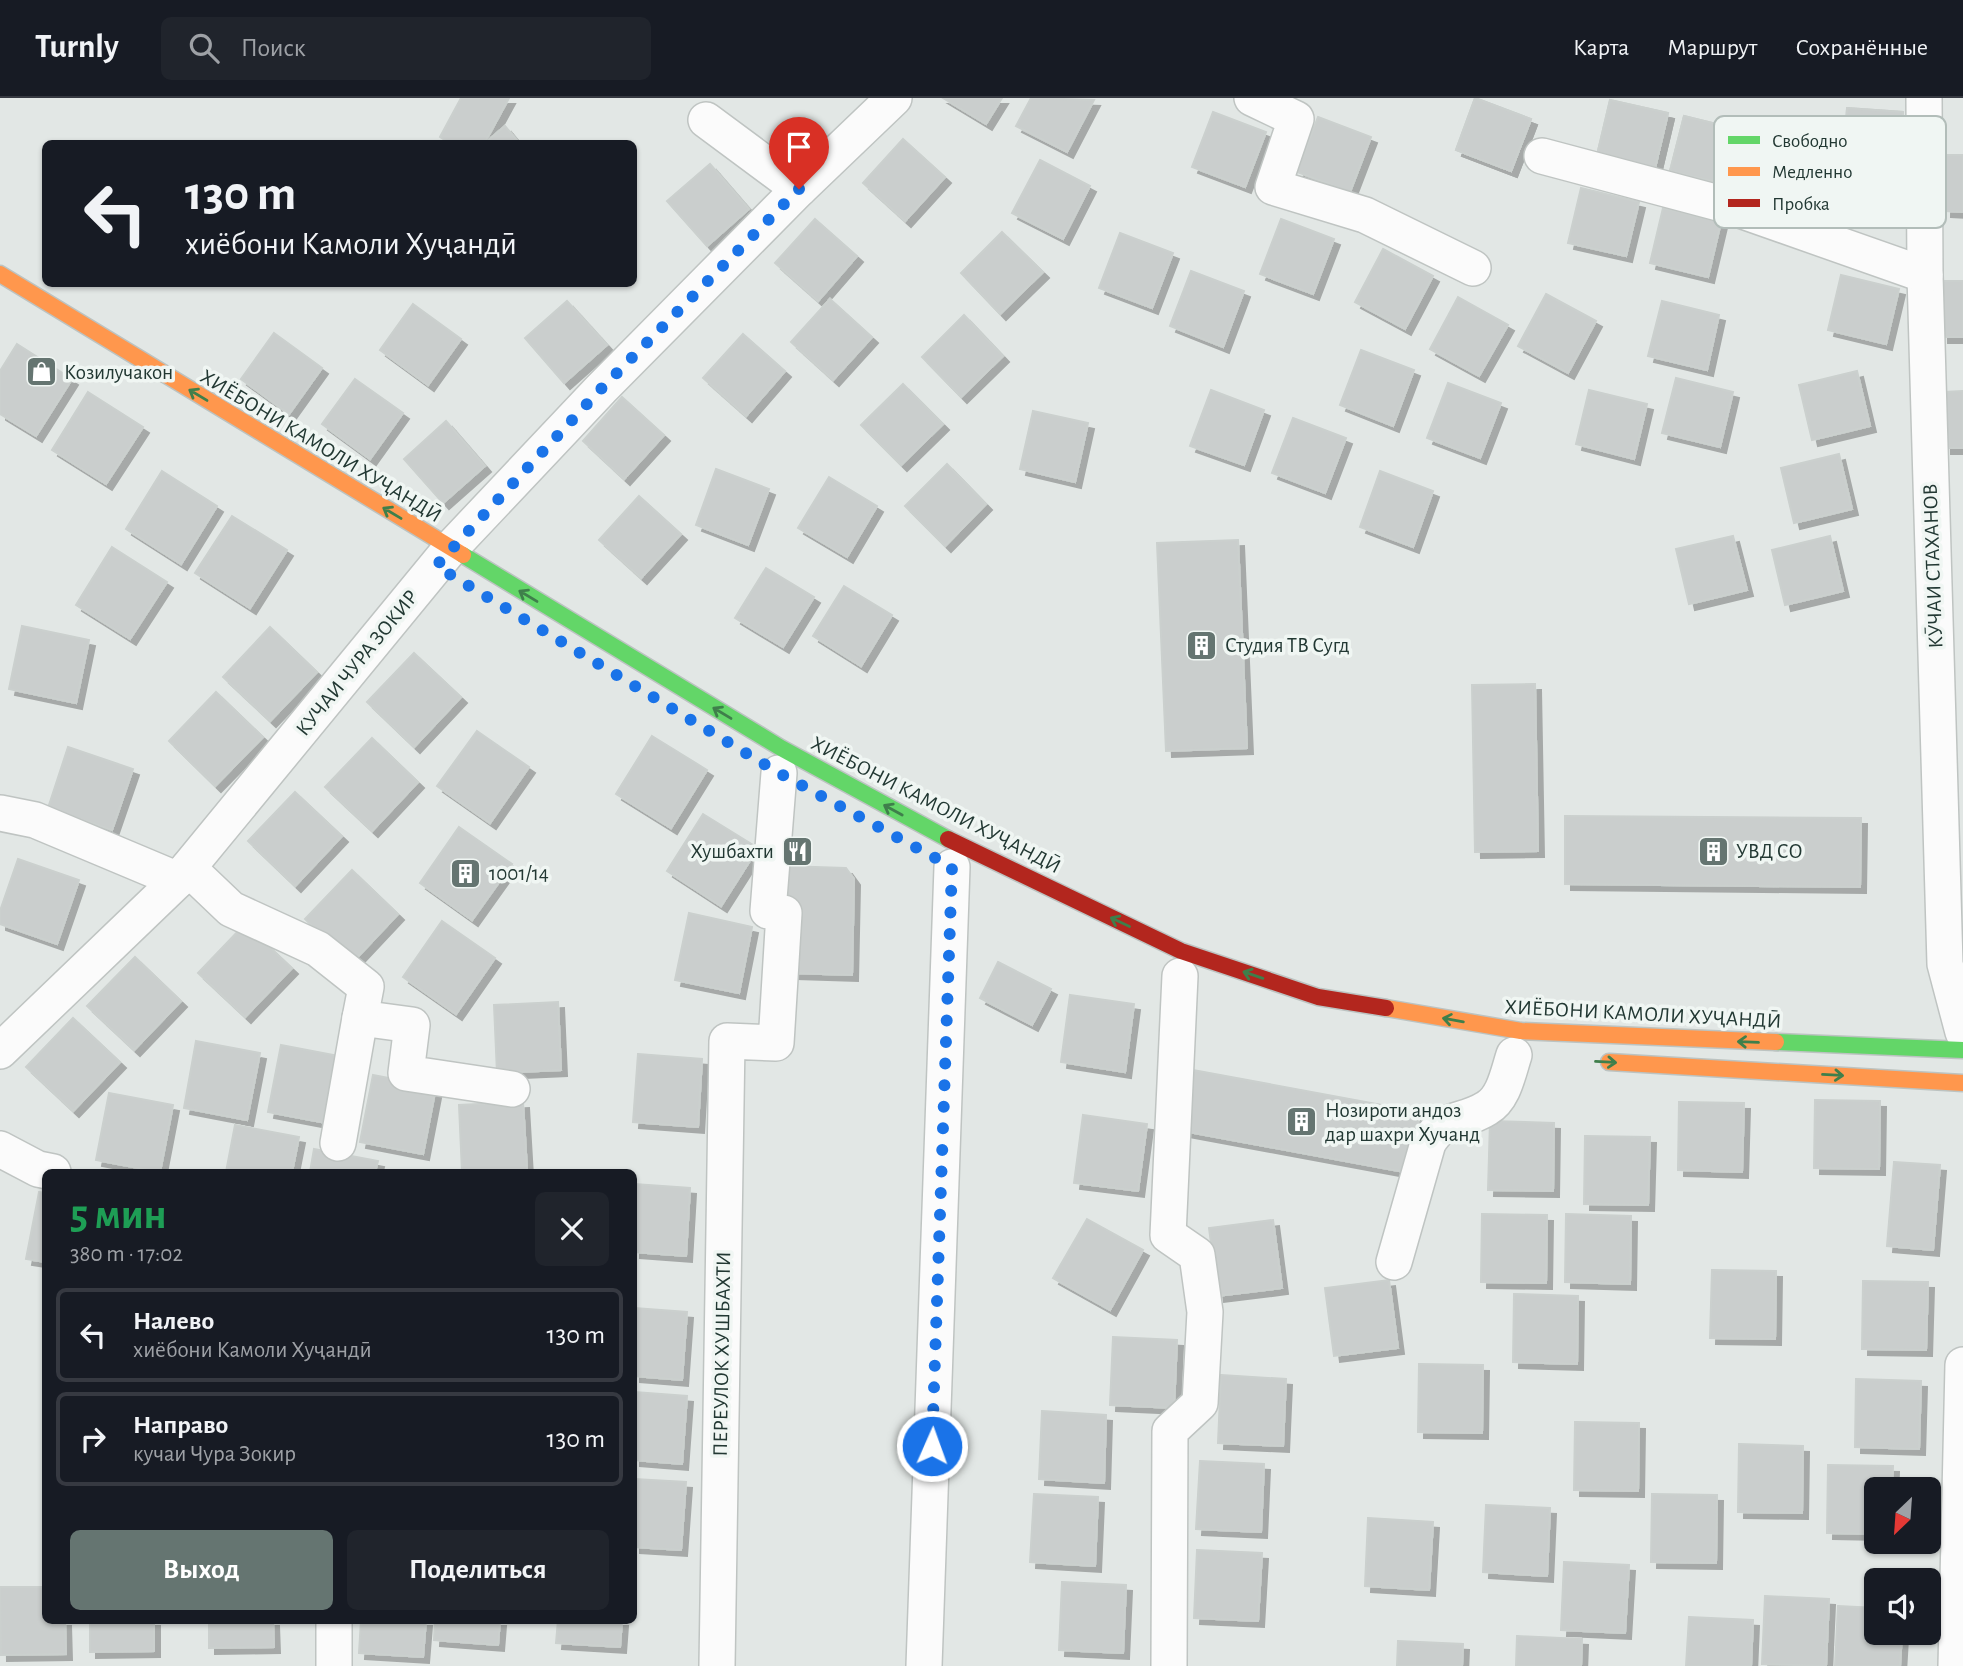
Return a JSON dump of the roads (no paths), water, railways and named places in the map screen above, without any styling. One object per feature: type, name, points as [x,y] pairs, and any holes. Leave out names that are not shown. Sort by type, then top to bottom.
[{"type":"main road","name":"ХИЁБОНИ КАМОЛИ ХУҶАНДӢ","points":[[0,274],[440,562],[953,842],[1181,951],[1318,997],[1521,1031],[1963,1050]]},
{"type":"main road","points":[[1590,1061],[1963,1083]]},
{"type":"street","name":"КУЧАИ ЧУРА ЗОКИР","points":[[6,1035],[183,874],[440,562],[601,389],[799,189],[894,98]]},
{"type":"street","points":[[1252,98],[1296,119],[1273,187],[1365,215],[1473,268]]},
{"type":"street","name":"КӮЧАИ СТАХАНОВ","points":[[1924,98],[1924,116]]},
{"type":"street","points":[[706,120],[799,189]]},
{"type":"street","points":[[1542,156],[1714,202]]},
{"type":"street","points":[[1791,228],[1925,275]]},
{"type":"street","name":"КӮЧАИ СТАХАНОВ","points":[[1925,228],[1945,964],[1963,1031]]},
{"type":"street","name":"ПЕРЕУЛОК ХУШБАХТИ","points":[[717,1666],[727,1041],[776,1043],[784,913],[768,911],[779,773]]},
{"type":"street","points":[[0,813],[35,820],[183,874],[231,909],[318,949],[366,987],[338,1143]]},
{"type":"street","points":[[924,1666],[952,867]]},
{"type":"street","points":[[1169,1666],[1170,1431],[1200,1403],[1205,1312],[1197,1255],[1168,1235],[1180,976]]},
{"type":"street","points":[[360,1018],[412,1025],[406,1073],[512,1089]]},
{"type":"street","points":[[1394,1262],[1428,1143],[1437,1126],[1488,1108],[1503,1088],[1513,1055]]},
{"type":"street","points":[[0,1149],[42,1170]]},
{"type":"street","points":[[1956,1666],[1963,1365]]},
{"type":"street","points":[[334,1624],[334,1666]]},
{"type":"place","name":"Козилучакон","points":[[41,372]]},
{"type":"place","name":"Студия ТВ Сугд","points":[[1202,645]]},
{"type":"place","name":"Хушбахти","points":[[797,851]]},
{"type":"place","name":"УВД СО","points":[[1713,851]]},
{"type":"place","name":"1001/14","points":[[466,873]]},
{"type":"place","name":"Нозироти андоз дар шахри Хучанд","points":[[1302,1122]]}]
